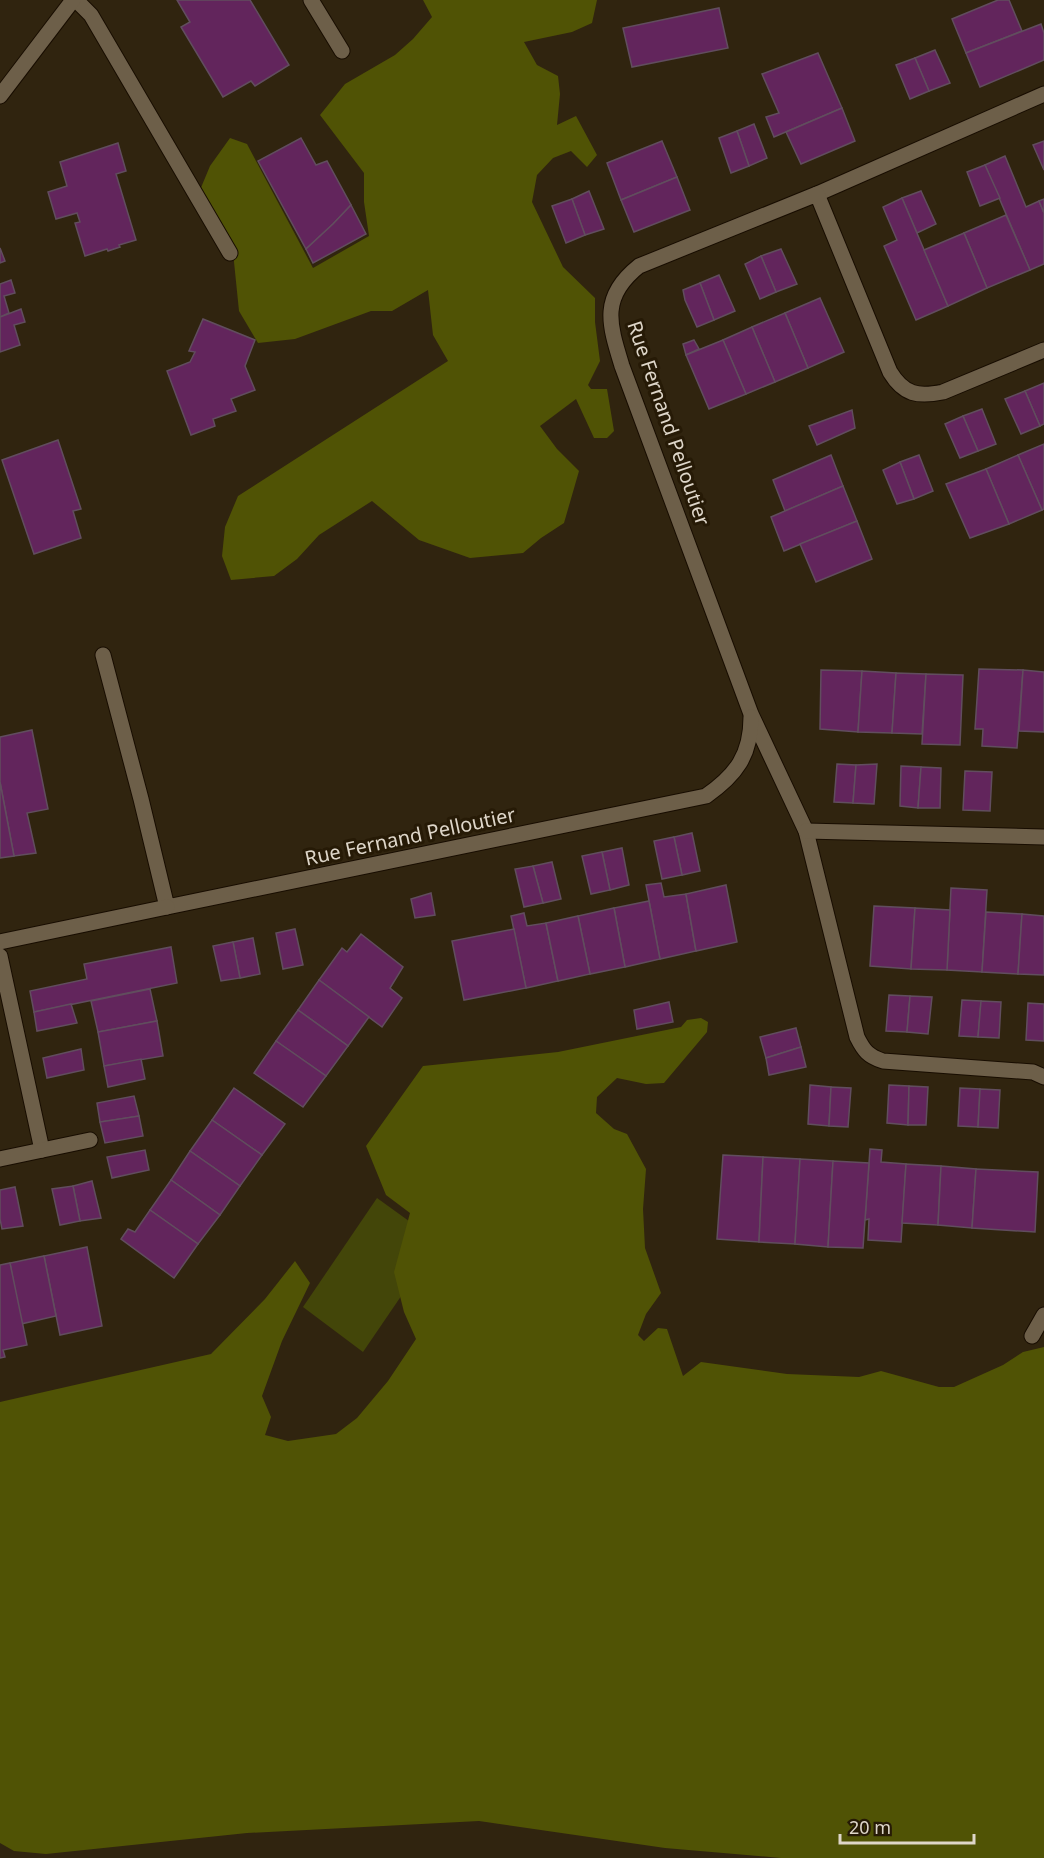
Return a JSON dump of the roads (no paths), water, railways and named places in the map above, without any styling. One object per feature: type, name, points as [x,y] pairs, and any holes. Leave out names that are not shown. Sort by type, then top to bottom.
[{"type":"street","points":[[0,96],[75,0],[91,15],[230,253]]},
{"type":"street","points":[[311,0],[342,51]]},
{"type":"street","name":"Rue Fernand Pelloutier","points":[[1044,94],[817,194],[639,266],[625,277],[616,289],[611,305],[610,320],[622,366],[751,714],[806,831],[857,1037],[863,1050],[870,1056],[883,1061],[1033,1072],[1044,1077]]},
{"type":"street","points":[[817,194],[897,384],[908,391],[927,395],[943,392],[1044,350]]},
{"type":"street","points":[[103,655],[167,907]]},
{"type":"street","name":"Rue Fernand Pelloutier","points":[[0,942],[706,796],[738,768],[746,752],[751,728],[751,714]]},
{"type":"street","points":[[806,831],[1044,837]]},
{"type":"street","points":[[0,956],[42,1150]]},
{"type":"street","points":[[0,1159],[90,1140]]},
{"type":"street","points":[[1032,1336],[1044,1315]]}]
